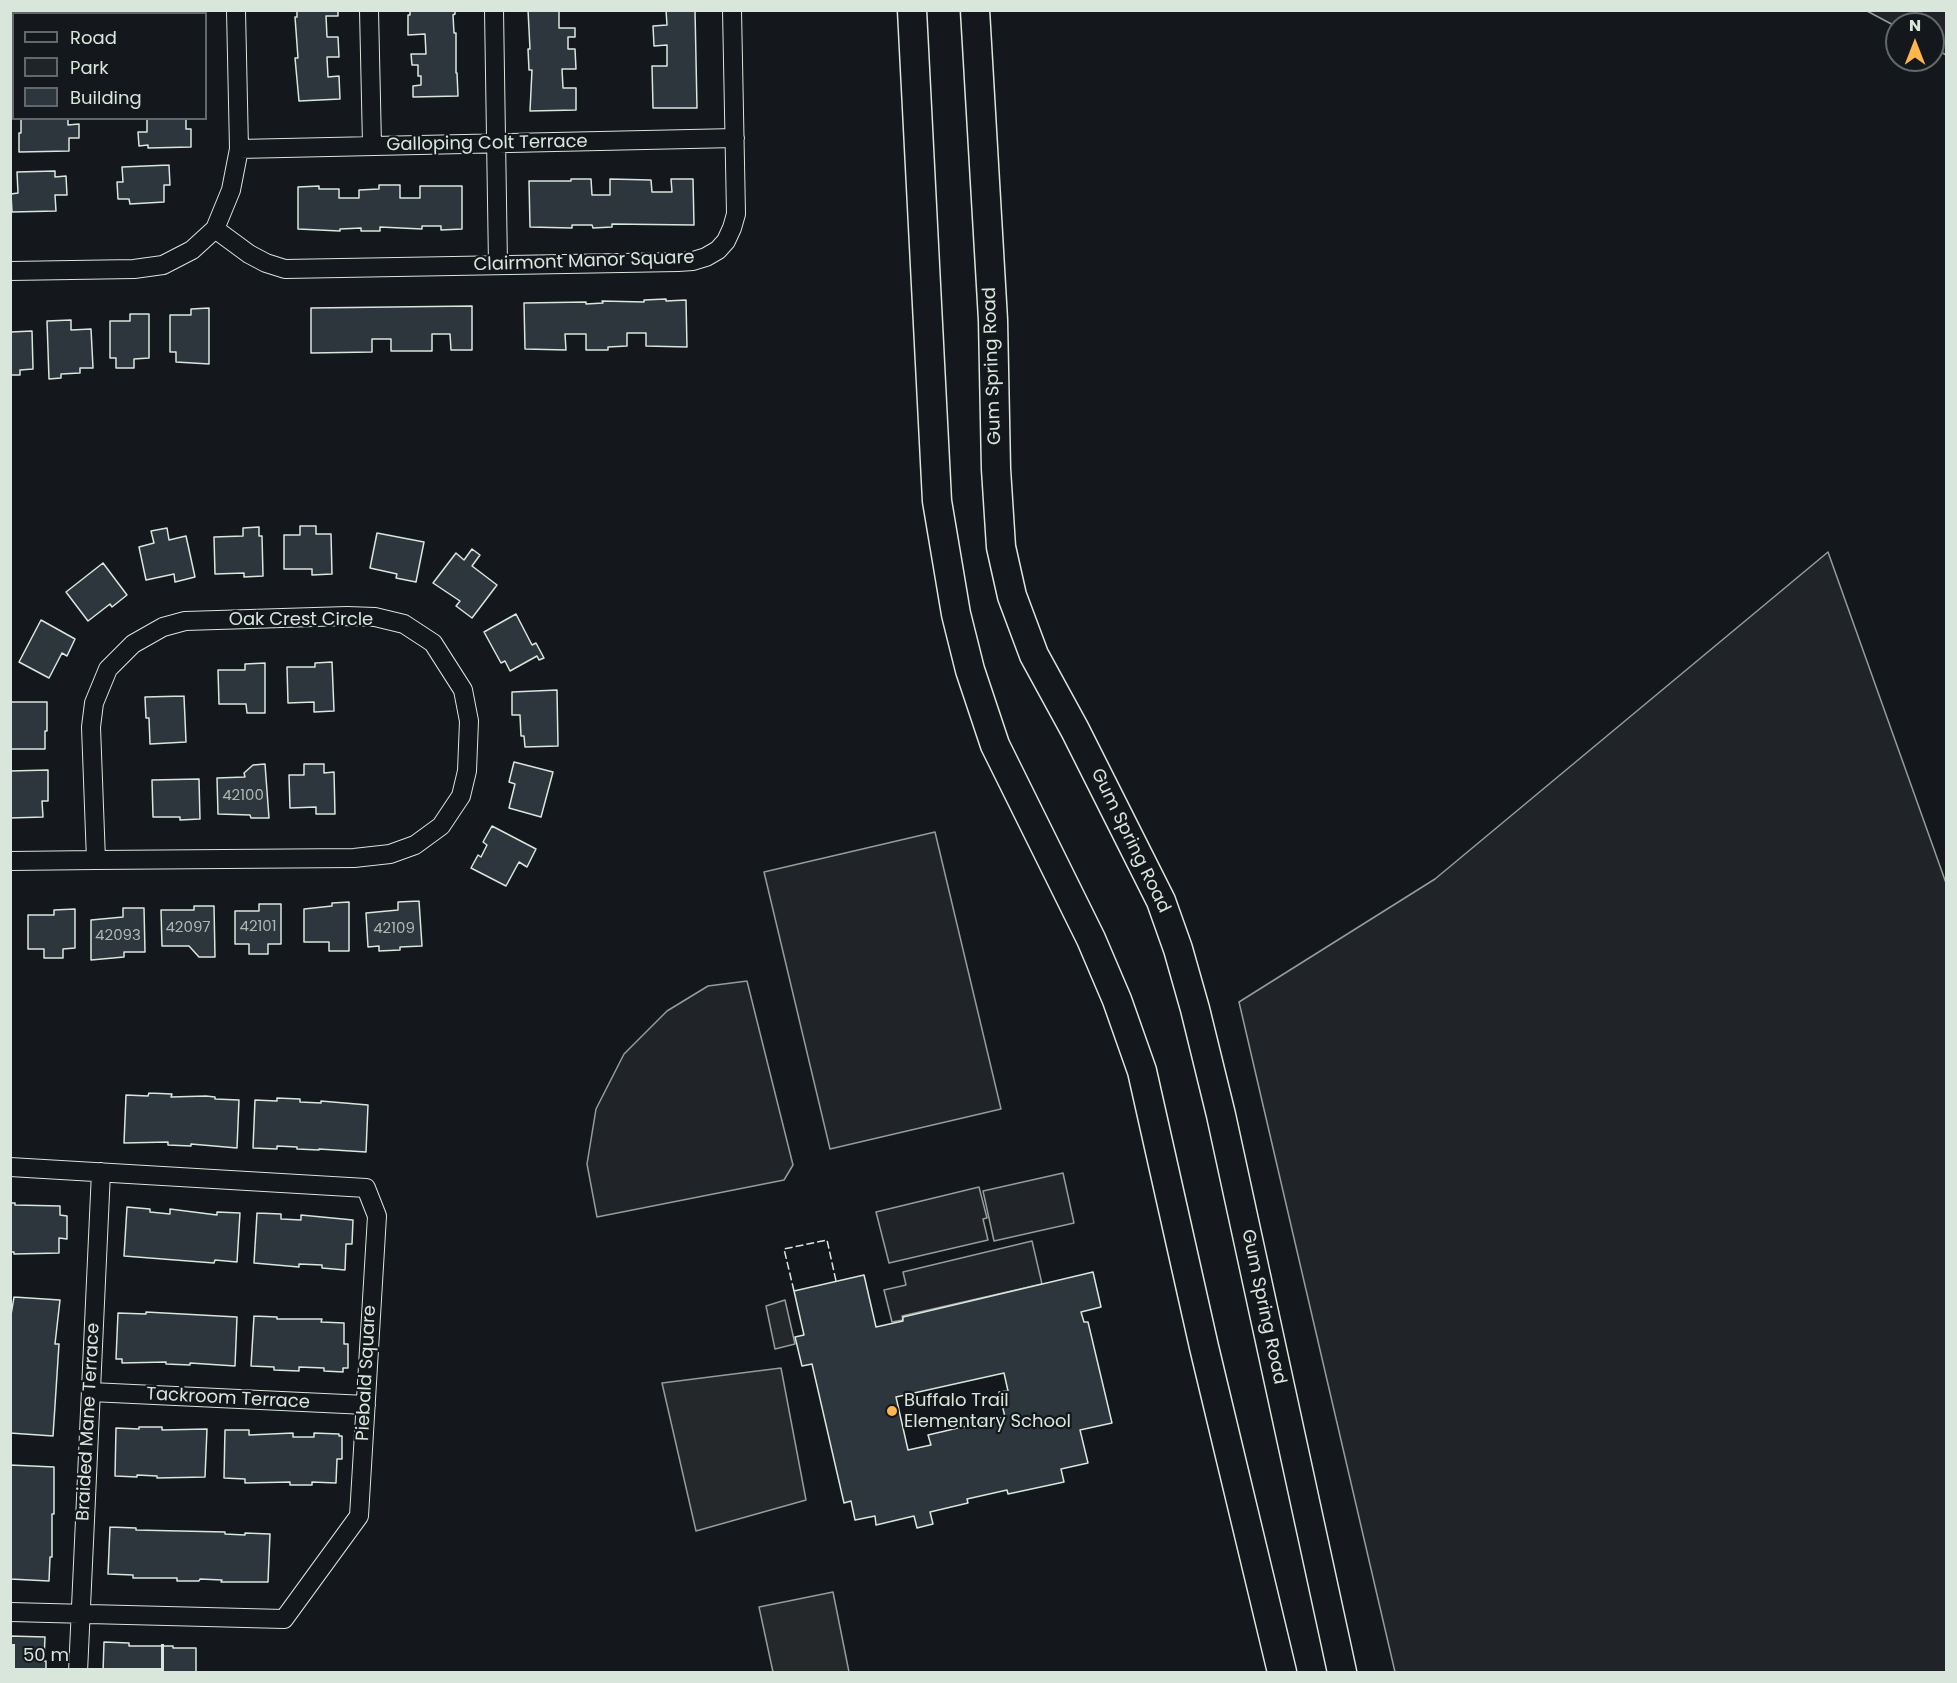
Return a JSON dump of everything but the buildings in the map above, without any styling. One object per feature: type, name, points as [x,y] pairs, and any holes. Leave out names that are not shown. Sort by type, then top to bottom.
[{"type":"main road","points":[[912,10],[937,501],[956,614],[970,670],[995,745],[1091,939],[1117,1000],[1142,1071],[1204,1347],[1282,1672]]},
{"type":"main road","name":"Gum Spring Road","points":[[975,10],[993,320],[996,469],[1001,547],[1012,596],[1034,655],[1080,740],[1161,901],[1178,949],[1221,1115],[1342,1672]]},
{"type":"street","points":[[10,271],[134,269],[163,264],[192,250],[215,229],[231,190],[239,149],[236,10]]},
{"type":"street","points":[[369,10],[372,145]]},
{"type":"street","points":[[494,10],[498,265]]},
{"type":"street","name":"Clairmont Manor Square","points":[[215,229],[249,254],[285,269],[678,262],[706,257],[718,250],[726,241],[736,214],[732,10]]},
{"type":"street","name":"Galloping Colt Terrace","points":[[239,149],[735,138]]},
{"type":"street","name":"Oak Crest Circle","points":[[10,861],[354,858],[390,854],[415,845],[441,826],[460,796],[467,771],[470,721],[463,690],[433,643],[404,624],[375,617],[185,621],[163,627],[134,644],[108,669],[94,703],[91,727],[96,860]]},
{"type":"street","name":"Piebald Square","points":[[10,1167],[366,1188],[377,1216],[359,1516],[284,1619],[10,1612]]},
{"type":"street","name":"Braided Mane Terrace","points":[[78,1672],[101,1172]]},
{"type":"street","name":"Tackroom Terrace","points":[[91,1392],[366,1405]]},
{"type":"green space","points":[[1867,11],[1946,11],[1946,55],[1945,12],[1885,12],[1885,21]]},
{"type":"green space","points":[[1828,552],[1946,883],[1946,1672],[1395,1672],[1239,1002],[1435,879]]},
{"type":"green space","points":[[935,832],[1001,1109],[830,1149],[764,872]]},
{"type":"green space","points":[[747,981],[793,1165],[784,1180],[597,1217],[587,1164],[596,1109],[624,1054],[667,1011],[708,986]]},
{"type":"green space","points":[[1063,1173],[1074,1223],[994,1241],[983,1191]]},
{"type":"green space","points":[[979,1187],[987,1218],[983,1219],[988,1240],[889,1263],[876,1212]]},
{"type":"green space","points":[[1032,1241],[1042,1284],[902,1316],[903,1320],[892,1322],[884,1290],[906,1285],[903,1272]]},
{"type":"shaded area","points":[[785,1300],[795,1344],[775,1349],[766,1306]]},
{"type":"shaded area","points":[[781,1368],[806,1500],[696,1531],[662,1383]]},
{"type":"shaded area","points":[[833,1592],[849,1672],[773,1672],[759,1607]]},
{"type":"fence","points":[[794,1291],[784,1249],[827,1240],[836,1281]]},
{"type":"place","name":"Buffalo Trail Elementary School","points":[[892,1411]]}]
